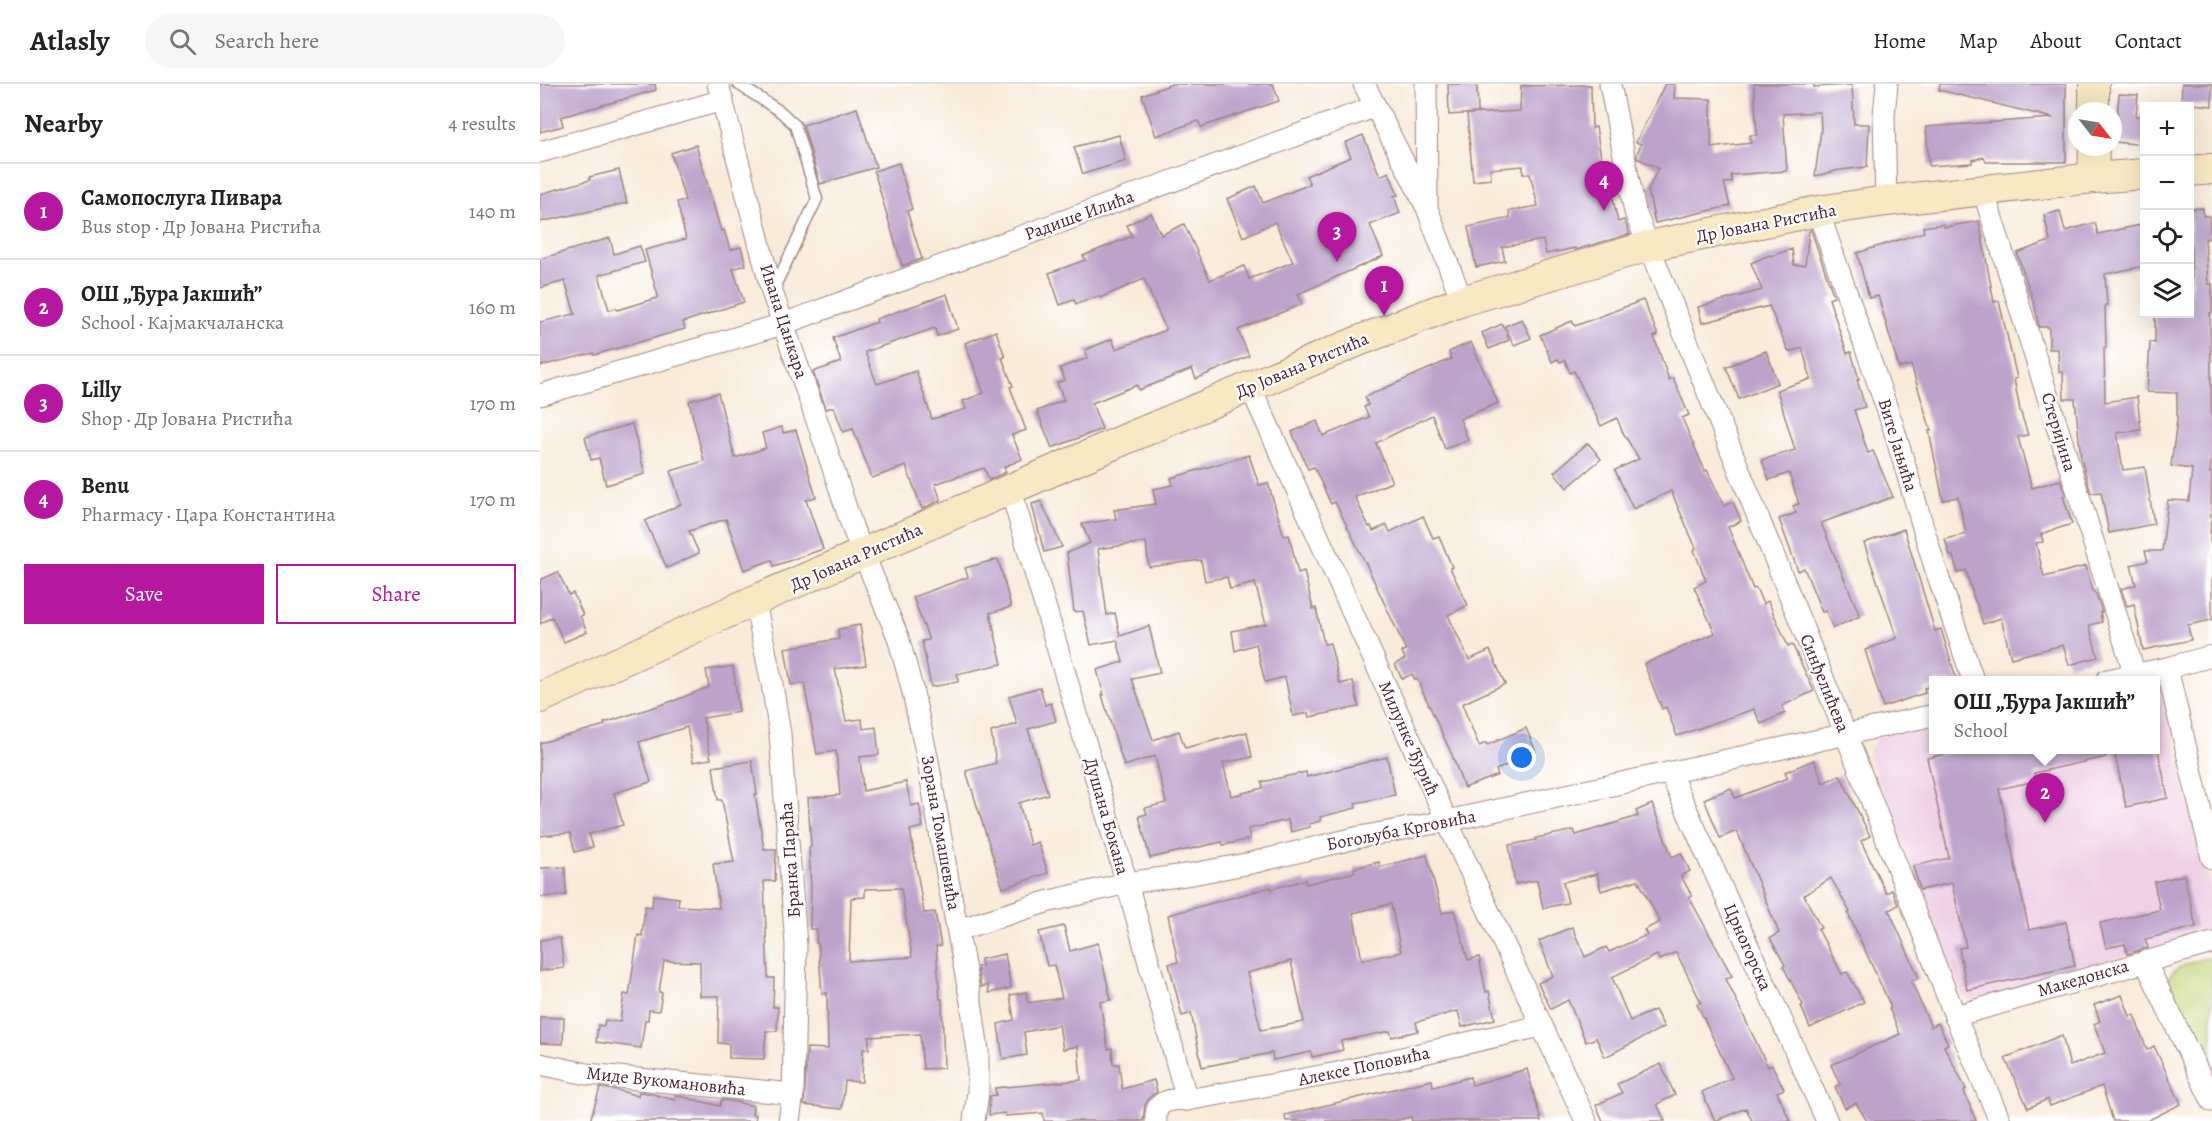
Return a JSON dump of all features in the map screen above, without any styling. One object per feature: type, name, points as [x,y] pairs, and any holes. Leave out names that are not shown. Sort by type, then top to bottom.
[{"type":"street","points":[[1364,84],[1427,208],[1462,301]]},
{"type":"street","points":[[1426,84],[1427,208]]},
{"type":"street","name":"Синђелићева","points":[[1610,84],[1635,212],[1846,735],[1955,1016],[2000,1121]]},
{"type":"street","points":[[1886,201],[1884,115],[1887,84]]},
{"type":"street","points":[[2094,84],[2094,102]]},
{"type":"street","name":"Ивана Цанкара","points":[[720,92],[772,292],[862,554]]},
{"type":"street","points":[[540,152],[720,92]]},
{"type":"street","name":"Радише Илића","points":[[540,395],[783,324],[1374,107]]},
{"type":"street","points":[[2093,178],[2094,156]]},
{"type":"street","points":[[2194,171],[2212,169]]},
{"type":"street","name":"Др Јована Ристића","points":[[540,698],[1010,488],[1372,335],[1462,301],[1649,246],[1818,211],[1886,201],[2140,174]]},
{"type":"street","name":"Стеријина","points":[[1983,190],[2136,675]]},
{"type":"street","name":"Вите Јањића","points":[[1818,211],[1892,423],[1971,676]]},
{"type":"street","name":"Милунке Ђурић","points":[[1250,386],[1586,1121]]},
{"type":"street","name":"Душана Бокана","points":[[1010,488],[1127,883],[1187,1100]]},
{"type":"street","name":"Зорана Томашевића","points":[[862,554],[898,637],[912,688],[933,784],[978,1051],[978,1092],[974,1121]]},
{"type":"street","name":"Бранка Параћа","points":[[755,602],[772,684],[786,796],[796,945],[793,1094],[789,1121]]},
{"type":"street","points":[[2131,676],[2212,656]]},
{"type":"street","points":[[2167,668],[2212,858]]},
{"type":"street","name":"Богољуба Крговића","points":[[958,930],[1046,902],[1127,883],[1192,874],[1360,837],[1447,821],[1929,716]]},
{"type":"street","name":"Црногорска","points":[[1670,774],[1827,1121]]},
{"type":"street","name":"Македонска","points":[[1955,1016],[2212,943]]},
{"type":"street","points":[[2145,961],[2212,1101]]},
{"type":"street","name":"Алексе Поповића","points":[[1187,1100],[1337,1073],[1541,1026]]},
{"type":"street","name":"Миде Вукомановића","points":[[540,1064],[587,1074],[793,1094]]},
{"type":"street","points":[[1156,1121],[1156,1110],[1160,1104],[1174,1098],[1187,1100]]},
{"type":"lane","points":[[738,84],[781,112],[795,125],[817,199],[772,292]]},
{"type":"shaded area","points":[[2160,685],[2212,891],[2212,931],[1973,1000],[1963,996],[1868,755],[1876,739],[1886,733],[1929,725],[1929,754],[2160,754]]},
{"type":"green space","points":[[2212,956],[2212,1086],[2167,987],[2171,974],[2176,969]]},
{"type":"building","points":[[540,84],[655,84],[656,90],[561,117],[563,126],[540,132]]},
{"type":"building","points":[[1172,84],[1273,84],[1279,101],[1201,127],[1198,121],[1156,136],[1142,95]]},
{"type":"building","points":[[1448,84],[1477,84],[1478,113],[1449,115]]},
{"type":"building","points":[[1665,84],[1675,84],[1674,98],[1711,99],[1711,148],[1751,143],[1750,135],[1757,135],[1754,84],[1814,84],[1814,87],[1852,85],[1854,124],[1869,124],[1867,167],[1815,176],[1821,130],[1820,112],[1783,114],[1787,171],[1731,175],[1732,182],[1724,183],[1730,206],[1655,223],[1648,190],[1658,168],[1637,158],[1641,144],[1636,142]]},
{"type":"building","points":[[1940,84],[2066,84],[2066,162],[1986,162],[1984,157],[1972,160],[1972,163],[1929,166],[1926,127],[2053,118],[1939,90]]},
{"type":"building","points":[[2182,84],[2212,84],[2212,106],[2181,102]]},
{"type":"building","points":[[1591,85],[1592,128],[1596,127],[1602,163],[1605,162],[1618,222],[1624,220],[1630,234],[1575,250],[1575,248],[1546,254],[1543,240],[1502,247],[1505,261],[1476,267],[1468,227],[1510,218],[1509,211],[1538,206],[1530,174],[1523,174],[1523,166],[1490,169],[1491,179],[1473,181],[1467,114],[1520,111],[1521,86]]},
{"type":"building","points":[[2119,94],[2138,95],[2136,116],[2140,116],[2140,144],[2122,143],[2122,102],[2118,102]]},
{"type":"building","points":[[857,108],[876,167],[820,184],[803,125]]},
{"type":"building","points":[[1119,135],[1126,161],[1083,174],[1074,147]]},
{"type":"building","points":[[1363,135],[1380,176],[1389,172],[1398,195],[1394,196],[1400,213],[1370,225],[1383,256],[1298,294],[1302,304],[1238,330],[1249,356],[1196,379],[1192,369],[1139,390],[1137,385],[1092,403],[1102,429],[1052,448],[1037,411],[1064,400],[1057,383],[1065,380],[1060,368],[1088,358],[1085,350],[1112,339],[1116,349],[1166,330],[1144,279],[1100,298],[1099,296],[1076,304],[1074,300],[1060,305],[1049,273],[1085,260],[1083,256],[1132,236],[1127,225],[1151,213],[1161,235],[1184,224],[1210,280],[1244,266],[1249,279],[1293,262],[1275,222],[1243,237],[1227,199],[1256,186],[1263,203],[1310,184],[1306,176],[1351,157],[1345,143]]},
{"type":"building","points":[[696,145],[721,231],[724,230],[730,250],[741,247],[746,265],[733,269],[744,302],[683,322],[685,329],[594,355],[593,353],[540,366],[540,322],[575,314],[565,281],[540,288],[540,259],[610,238],[614,254],[640,246],[645,262],[599,275],[609,310],[616,308],[617,310],[657,298],[645,250],[686,239],[677,202],[685,200],[671,153]]},
{"type":"building","points":[[899,163],[912,209],[907,211],[922,259],[902,266],[874,171]]},
{"type":"building","points":[[619,170],[627,203],[540,222],[540,194],[590,180],[589,177]]},
{"type":"building","points":[[2203,208],[2203,216],[2209,216],[2210,238],[2205,239],[2208,284],[2212,284],[2210,542],[2212,542],[2212,620],[2188,625],[2191,640],[2143,650],[2134,604],[2127,606],[2121,589],[2136,585],[2131,565],[2148,561],[2145,551],[2162,551],[2168,500],[2189,501],[2192,469],[2171,466],[2177,420],[2177,393],[2147,392],[2150,342],[2155,343],[2155,318],[2194,318],[2194,209]]},
{"type":"building","points":[[2060,211],[2065,231],[2095,223],[2098,234],[2140,225],[2140,267],[2105,274],[2107,305],[2105,305],[2106,348],[2104,348],[2105,402],[2137,397],[2141,430],[2117,433],[2123,470],[2145,467],[2154,524],[2109,533],[2101,492],[2091,493],[2081,459],[2075,399],[2064,399],[2063,372],[2059,372],[2058,349],[2049,349],[2049,327],[2039,327],[2035,307],[2017,253],[2050,241],[2044,215]]},
{"type":"building","points":[[1979,221],[1994,302],[1999,301],[2017,378],[2014,379],[2028,435],[2018,437],[2032,488],[2060,480],[2072,524],[2041,534],[2043,542],[2036,543],[2044,577],[2086,566],[2102,612],[2100,612],[2102,622],[2089,625],[2098,657],[2069,665],[2063,645],[2011,658],[2001,618],[1983,624],[1966,570],[1958,573],[1945,539],[1966,534],[1958,497],[1943,500],[1929,431],[1931,431],[1911,365],[1899,368],[1878,296],[1869,298],[1857,253],[1924,232],[1923,227],[1944,224],[1944,227]]},
{"type":"building","points":[[1811,230],[1834,297],[1829,299],[1847,353],[1851,352],[1859,379],[1857,380],[1865,407],[1854,410],[1868,453],[1873,451],[1893,497],[1821,523],[1860,616],[1833,628],[1826,611],[1822,612],[1804,568],[1798,571],[1779,519],[1796,513],[1793,506],[1799,504],[1789,473],[1769,480],[1762,460],[1795,450],[1777,390],[1811,379],[1802,348],[1789,352],[1769,306],[1702,323],[1698,307],[1762,290],[1751,263],[1770,255],[1792,249],[1794,265],[1805,265],[1809,231]]},
{"type":"building","points":[[947,294],[958,329],[937,336],[935,328],[865,352],[877,384],[916,371],[932,419],[966,409],[963,401],[984,393],[965,343],[996,331],[1005,357],[1002,358],[1013,386],[1010,387],[1026,430],[1012,435],[1022,459],[1004,467],[1006,472],[989,480],[984,468],[935,484],[941,500],[922,509],[906,466],[872,478],[853,429],[843,432],[834,407],[826,409],[813,372],[841,362],[833,338],[877,322],[876,319]]},
{"type":"building","points":[[1643,300],[1658,335],[1654,337],[1669,380],[1673,378],[1689,415],[1682,418],[1705,471],[1707,470],[1724,506],[1733,502],[1741,521],[1728,527],[1753,589],[1756,588],[1763,604],[1768,601],[1788,646],[1792,644],[1814,691],[1782,706],[1785,713],[1761,724],[1754,709],[1677,736],[1666,707],[1662,709],[1644,664],[1715,633],[1694,587],[1706,581],[1694,550],[1696,548],[1671,491],[1633,509],[1615,470],[1639,459],[1617,418],[1601,426],[1574,371],[1570,373],[1565,360],[1560,362],[1558,359],[1552,362],[1540,335],[1572,321],[1575,326]]},
{"type":"building","points":[[1522,319],[1531,338],[1514,345],[1505,326]]},
{"type":"building","points":[[1502,324],[1509,340],[1489,349],[1482,333]]},
{"type":"building","points":[[1471,342],[1498,403],[1460,419],[1468,440],[1445,449],[1432,415],[1376,443],[1392,482],[1355,497],[1373,531],[1387,525],[1390,532],[1423,516],[1433,538],[1439,536],[1452,567],[1450,568],[1468,605],[1448,615],[1469,660],[1490,650],[1505,684],[1462,704],[1479,746],[1486,743],[1487,745],[1526,728],[1536,752],[1496,770],[1498,775],[1464,788],[1452,755],[1417,679],[1415,680],[1412,674],[1402,679],[1395,664],[1405,659],[1402,652],[1406,650],[1367,566],[1335,502],[1331,504],[1314,467],[1308,469],[1292,432],[1317,421],[1323,436],[1369,417],[1364,407],[1368,405],[1365,397],[1451,359],[1449,352]]},
{"type":"building","points":[[1766,351],[1778,383],[1739,399],[1726,367]]},
{"type":"building","points":[[718,393],[735,458],[766,448],[762,433],[782,427],[783,433],[796,430],[816,497],[806,500],[823,549],[774,566],[772,560],[744,570],[726,519],[689,531],[699,553],[667,568],[645,521],[681,504],[671,471],[704,461],[689,401]]},
{"type":"building","points":[[632,424],[645,474],[606,485],[599,458],[591,460],[585,437]]},
{"type":"building","points":[[1588,443],[1601,459],[1567,488],[1554,472]]},
{"type":"building","points":[[1249,455],[1259,485],[1268,483],[1284,536],[1289,535],[1298,573],[1304,571],[1324,644],[1330,643],[1340,684],[1353,681],[1359,707],[1309,717],[1308,713],[1293,716],[1285,677],[1265,682],[1256,644],[1235,651],[1232,631],[1266,624],[1255,583],[1230,589],[1227,577],[1205,581],[1201,560],[1149,567],[1146,542],[1098,549],[1107,615],[1115,613],[1120,636],[1149,626],[1160,673],[1132,679],[1153,740],[1179,731],[1185,748],[1247,732],[1252,757],[1223,763],[1231,796],[1263,788],[1262,782],[1306,772],[1307,777],[1387,757],[1395,795],[1355,803],[1356,808],[1320,817],[1321,821],[1309,824],[1310,827],[1291,832],[1288,820],[1248,829],[1250,839],[1223,845],[1222,842],[1150,858],[1139,816],[1147,814],[1145,808],[1166,803],[1155,756],[1124,766],[1102,695],[1104,695],[1097,670],[1123,662],[1117,640],[1091,645],[1083,611],[1074,612],[1067,553],[1090,543],[1082,524],[1116,519],[1114,510],[1156,504],[1153,489],[1173,485],[1171,478]]},
{"type":"building","points":[[1041,501],[1062,547],[1044,552],[1032,504]]},
{"type":"building","points":[[1904,529],[1935,631],[1941,629],[1955,676],[1929,676],[1929,686],[1924,688],[1925,693],[1883,707],[1865,650],[1897,638],[1864,543]]},
{"type":"building","points":[[998,559],[1011,607],[990,613],[1002,664],[957,674],[958,682],[931,687],[922,641],[929,640],[913,597],[968,577],[965,568]]},
{"type":"building","points":[[558,572],[569,595],[573,593],[583,615],[580,616],[587,632],[564,642],[552,617],[540,624],[540,580]]},
{"type":"building","points":[[860,625],[866,665],[835,669],[846,721],[862,719],[863,729],[876,727],[879,755],[860,757],[863,791],[906,782],[911,806],[919,804],[923,827],[910,830],[924,913],[935,912],[941,946],[936,946],[940,999],[942,999],[944,1068],[923,1069],[920,1034],[869,1037],[869,1049],[863,1049],[862,1082],[845,1081],[842,1109],[804,1105],[807,1048],[828,1049],[827,993],[822,994],[818,943],[816,943],[817,929],[810,929],[809,847],[811,847],[808,798],[840,795],[836,751],[817,754],[804,683],[791,685],[785,648],[839,639],[838,629]],"holes":[[[901,888],[912,957],[849,961],[851,898],[865,897],[865,889]]]},
{"type":"building","points":[[733,666],[739,712],[703,718],[711,759],[693,762],[687,727],[639,742],[651,782],[614,793],[623,825],[589,834],[593,847],[575,852],[570,833],[540,836],[540,743],[605,725],[604,723],[709,687],[706,670]]},
{"type":"building","points":[[1040,687],[1045,705],[1051,703],[1056,721],[1028,729],[1048,794],[1019,803],[1030,845],[1038,842],[1048,873],[1003,888],[966,771],[996,763],[991,732],[1017,724],[1009,696]]},
{"type":"building","points":[[1947,754],[2106,754],[2106,757],[2034,773],[2036,781],[1999,789],[2029,930],[2066,922],[2075,966],[1967,990],[1959,948],[1966,947],[1952,883],[1920,890],[1913,866],[1949,858],[1927,758]]},
{"type":"building","points":[[2115,754],[2159,754],[2168,798],[2126,807]]},
{"type":"building","points":[[1814,760],[1823,783],[1840,775],[1870,836],[1861,841],[1886,893],[1892,890],[1898,905],[1889,910],[1919,978],[1911,981],[1931,1027],[1938,1023],[1948,1044],[1944,1046],[1966,1089],[1964,1091],[1976,1121],[1867,1121],[1856,1103],[1845,1108],[1835,1087],[1840,1084],[1831,1065],[1900,1034],[1889,1008],[1891,1007],[1848,913],[1850,912],[1831,878],[1804,895],[1821,928],[1818,929],[1842,974],[1847,972],[1864,1002],[1810,1028],[1801,1006],[1803,1005],[1770,938],[1779,933],[1737,831],[1720,838],[1704,799],[1731,788],[1735,798],[1788,778],[1785,772]]},
{"type":"building","points":[[752,761],[764,849],[776,849],[775,881],[764,881],[768,978],[774,978],[773,1007],[778,1007],[777,1031],[766,1031],[764,1059],[729,1058],[729,1044],[718,1043],[719,996],[700,996],[700,962],[664,961],[659,992],[662,993],[659,1011],[649,1010],[648,1020],[645,1020],[641,1048],[596,1042],[598,1025],[604,1026],[605,1020],[620,1022],[624,994],[629,995],[638,935],[642,936],[645,906],[652,907],[653,895],[679,898],[678,906],[719,908],[713,864],[734,862],[722,800],[718,800],[713,767]]},
{"type":"building","points":[[1652,804],[1672,857],[1681,853],[1690,871],[1681,876],[1692,896],[1689,897],[1732,976],[1726,979],[1768,1067],[1772,1065],[1784,1089],[1777,1092],[1790,1121],[1752,1121],[1746,1108],[1715,1121],[1702,1092],[1732,1078],[1697,1004],[1701,1002],[1676,952],[1659,960],[1657,955],[1612,977],[1630,1021],[1655,1010],[1664,1027],[1605,1057],[1596,1038],[1586,1042],[1568,1000],[1551,1009],[1538,983],[1553,976],[1539,941],[1572,927],[1585,957],[1606,947],[1609,952],[1647,935],[1644,930],[1660,922],[1638,880],[1601,891],[1597,874],[1563,882],[1568,903],[1543,908],[1537,880],[1515,884],[1509,845],[1574,830],[1576,835],[1638,816],[1636,811]]},
{"type":"building","points":[[1427,855],[1442,913],[1454,910],[1468,960],[1479,957],[1486,992],[1489,991],[1495,1019],[1462,1027],[1458,1011],[1416,1022],[1418,1031],[1392,1037],[1390,1031],[1341,1041],[1343,1050],[1312,1057],[1311,1052],[1273,1060],[1272,1053],[1202,1067],[1191,1013],[1182,1016],[1169,964],[1178,962],[1168,915],[1271,887],[1271,889],[1305,880],[1306,884],[1355,872],[1354,868],[1379,862],[1380,867]],"holes":[[[1391,904],[1401,952],[1362,960],[1353,913]],[[1291,961],[1304,1022],[1261,1030],[1247,973]]]},
{"type":"building","points":[[565,867],[566,895],[540,897],[540,868]]},
{"type":"building","points":[[2184,875],[2196,927],[2145,939],[2148,948],[2127,954],[2125,944],[2106,948],[2100,923],[2160,910],[2154,882]]},
{"type":"building","points":[[1064,926],[1070,951],[1098,943],[1111,1000],[1100,1002],[1108,1049],[1112,1048],[1113,1064],[1119,1064],[1122,1089],[1154,1080],[1157,1092],[1145,1105],[1143,1121],[1044,1121],[1043,1113],[989,1115],[990,1096],[996,1095],[995,1088],[1081,1080],[1078,1046],[1063,1049],[1059,1025],[1024,1032],[1027,1055],[1003,1059],[998,1024],[1014,1020],[1010,995],[1026,992],[1028,1003],[1062,998],[1054,965],[1047,966],[1039,932]]},
{"type":"building","points":[[560,938],[564,968],[540,971],[540,940]]},
{"type":"building","points":[[1005,954],[1011,988],[989,993],[988,985],[981,987],[977,967],[982,966],[981,959]]},
{"type":"building","points":[[2122,995],[2130,1016],[2134,1015],[2147,1050],[2154,1046],[2181,1104],[2147,1121],[2113,1121],[2102,1086],[2050,1106],[2048,1099],[2028,1108],[2005,1058],[2062,1035],[2070,1066],[2105,1053],[2094,1024],[2100,1021],[2094,1005]]},
{"type":"building","points":[[540,1017],[564,1018],[563,1044],[540,1043]]},
{"type":"building","points":[[1661,1064],[1675,1095],[1657,1104],[1665,1121],[1603,1121],[1596,1105],[1622,1093],[1617,1084]]},
{"type":"building","points":[[1527,1069],[1541,1121],[1412,1121],[1411,1117],[1394,1121],[1286,1121],[1285,1115],[1432,1080],[1433,1087],[1470,1077],[1472,1085]]},
{"type":"building","points":[[600,1088],[638,1096],[639,1092],[649,1093],[675,1100],[676,1095],[720,1106],[721,1100],[732,1101],[753,1106],[752,1114],[756,1115],[755,1121],[590,1121]]},
{"type":"place","name":"Benu","points":[[1604,211]]},
{"type":"place","name":"Lilly","points":[[1337,262]]},
{"type":"place","name":"Самопослуга Пивара","points":[[1384,316]]},
{"type":"place","name":"ОШ „Ђура Јакшић”","points":[[2045,823]]}]
